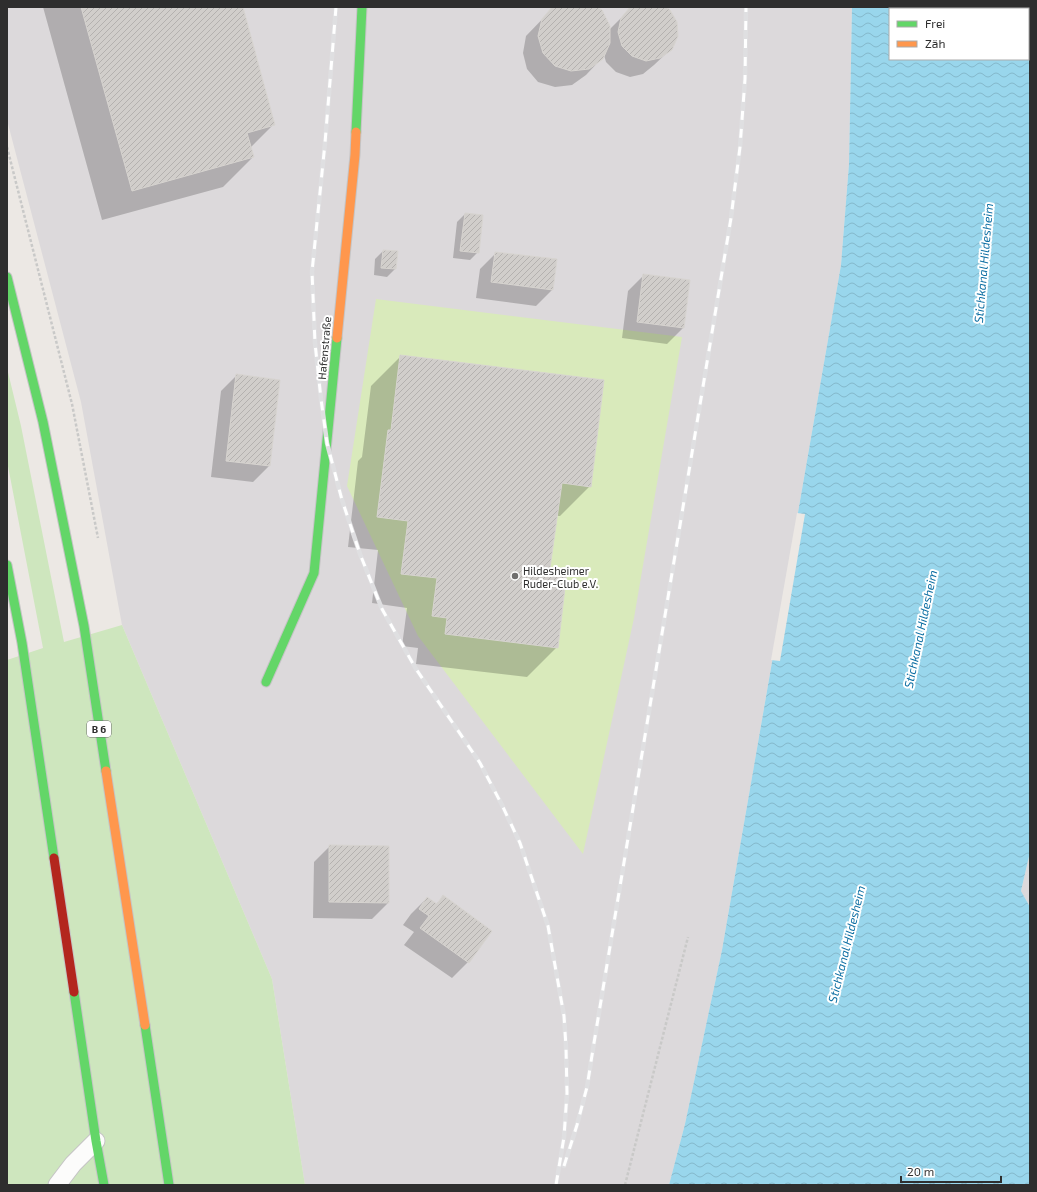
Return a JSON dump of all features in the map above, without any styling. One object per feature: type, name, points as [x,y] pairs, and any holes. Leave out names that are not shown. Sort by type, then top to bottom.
[{"type":"main road","name":"Hafenstraße","points":[[266,682],[314,573],[354,155],[362,7]]},
{"type":"main road","name":"B 6","points":[[7,277],[43,422],[84,626],[169,1185]]},
{"type":"main road","points":[[7,565],[22,643],[96,1141],[104,1185]]},
{"type":"lane","points":[[57,1185],[73,1164],[96,1141]]},
{"type":"path","points":[[625,1185],[688,937]]},
{"type":"shaded area","points":[[7,7],[852,7],[849,164],[841,265],[722,950],[685,1124],[669,1185],[305,1185],[272,979],[122,625],[81,402],[7,120]]},
{"type":"shaded area","points":[[1030,852],[1030,907],[1021,891]]},
{"type":"green space","name":"Hildesheimer Ruder-Club e.V.","points":[[376,299],[682,337],[634,618],[583,854],[418,636],[347,486]]},
{"type":"green space","points":[[7,368],[21,426],[64,642],[122,625],[272,979],[305,1185],[7,1185],[7,660],[43,648],[7,461]]},
{"type":"water","name":"Stichkanal Hildesheim","points":[[852,7],[1030,7],[1030,852],[1021,891],[1030,907],[1030,1185],[669,1185],[685,1124],[722,950],[841,265],[849,164]]},
{"type":"pier","points":[[797,513],[805,514],[780,661],[771,660]]},
{"type":"building","points":[[81,7],[243,7],[275,125],[247,133],[254,157],[132,191]]},
{"type":"building","points":[[552,7],[597,7],[602,10],[610,26],[610,43],[603,59],[589,69],[571,71],[555,66],[543,53],[538,36],[542,19]]},
{"type":"building","points":[[630,7],[666,7],[670,10],[677,22],[678,36],[672,50],[660,58],[646,61],[632,56],[622,46],[618,32],[621,18]]},
{"type":"building","points":[[465,213],[483,215],[479,253],[460,251]]},
{"type":"building","points":[[383,250],[398,251],[396,269],[381,268]]},
{"type":"building","points":[[495,252],[557,259],[553,290],[491,282]]},
{"type":"building","points":[[643,274],[690,280],[684,328],[637,322]]},
{"type":"building","points":[[400,355],[604,380],[591,487],[562,483],[550,568],[567,570],[558,648],[445,634],[447,618],[432,616],[437,578],[401,574],[408,521],[377,517],[388,430],[391,430]]},
{"type":"building","points":[[236,374],[280,380],[270,466],[226,461]]},
{"type":"building","points":[[329,845],[389,846],[389,903],[329,902]]},
{"type":"building","points":[[443,895],[492,931],[469,963],[420,928],[429,916],[419,909],[427,897],[437,904]]},
{"type":"railway","points":[[336,7],[325,143],[312,272],[315,343],[327,443],[342,500],[360,554],[382,609],[416,669],[480,763],[502,805],[520,843],[548,926],[564,1016],[566,1047],[567,1093],[564,1137],[556,1185]]},
{"type":"railway","points":[[564,1166],[587,1087],[731,218],[740,147],[745,79],[746,7]]},
{"type":"traffic: fast","points":[[356,132],[362,7]]},
{"type":"traffic: fast","points":[[7,277],[43,422],[84,626],[106,771]]},
{"type":"traffic: fast","points":[[266,682],[314,573],[337,338]]},
{"type":"traffic: fast","points":[[7,565],[22,643],[54,858]]},
{"type":"traffic: fast","points":[[74,992],[104,1185]]},
{"type":"traffic: fast","points":[[145,1025],[169,1185]]},
{"type":"traffic: slow","points":[[337,338],[356,132]]},
{"type":"traffic: slow","points":[[106,771],[145,1025]]},
{"type":"traffic: jam","points":[[54,858],[74,992]]},
{"type":"place","name":"Hildesheimer Ruder-Club e.V.","points":[[515,576]]}]
